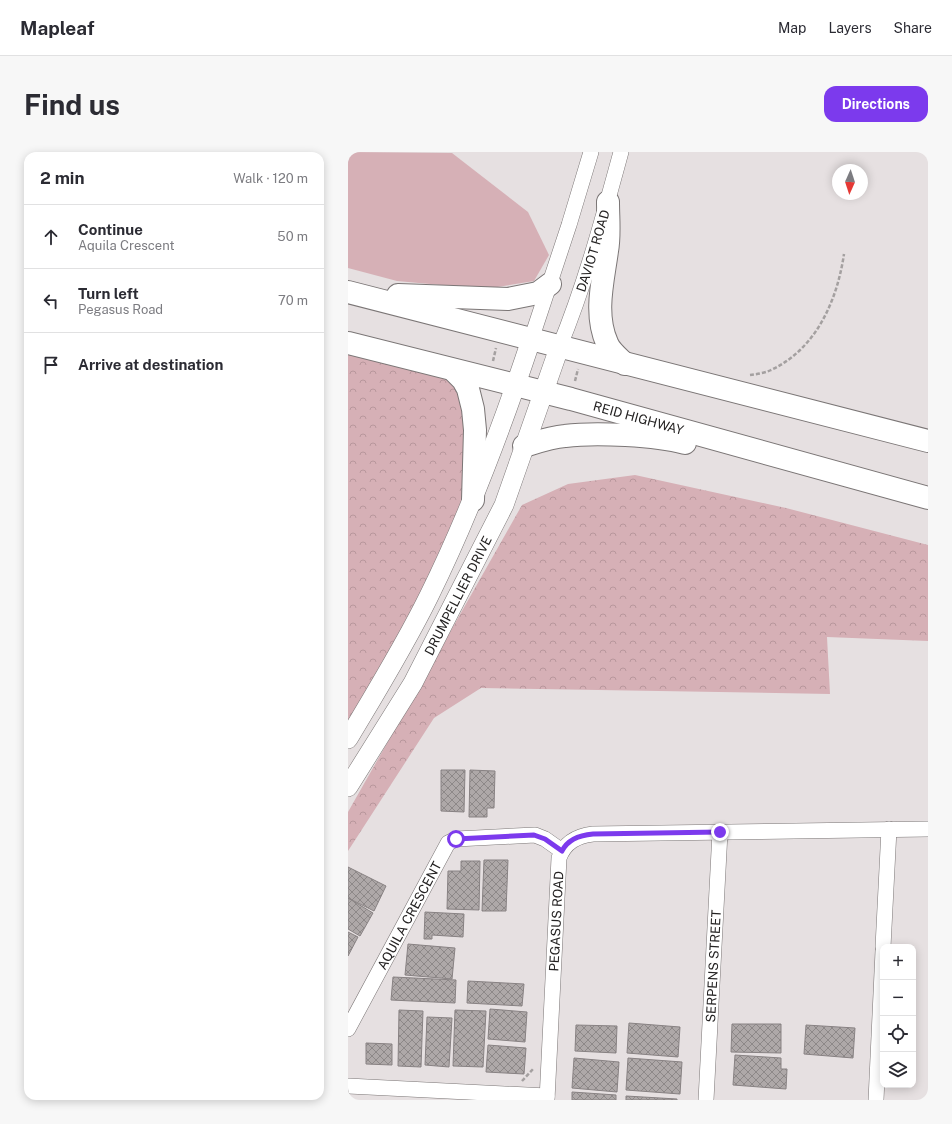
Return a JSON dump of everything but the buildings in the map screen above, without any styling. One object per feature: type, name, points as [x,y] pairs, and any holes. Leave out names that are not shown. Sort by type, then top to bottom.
[{"type":"highway","points":[[608,202],[608,250],[602,278],[601,295],[603,329],[607,344],[625,364]]},
{"type":"highway","points":[[351,293],[508,299],[538,293],[550,284]]},
{"type":"highway","points":[[351,293],[559,348],[928,441]]},
{"type":"highway","name":"REID HIGHWAY","points":[[348,344],[543,392],[928,498]]},
{"type":"highway","points":[[454,371],[463,380],[468,389],[473,409],[473,500]]},
{"type":"highway","points":[[524,446],[544,439],[568,435],[639,437],[679,441],[902,504],[928,504]]},
{"type":"main road","name":"DRUMPELLIER DRIVE","points":[[348,739],[414,625],[473,500],[532,340]]},
{"type":"main road","name":"DRUMPELLIER DRIVE","points":[[348,787],[413,683],[484,548],[504,505],[559,348]]},
{"type":"street","points":[[532,340],[591,152]]},
{"type":"street","name":"DAVIOT ROAD","points":[[559,348],[571,319],[608,202],[621,152]]},
{"type":"street","points":[[883,944],[889,829]]},
{"type":"street","points":[[562,851],[571,840],[582,835],[593,834],[928,829]]},
{"type":"street","name":"SERPENS STREET","points":[[706,1100],[720,832]]},
{"type":"street","name":"AQUILA CRESCENT","points":[[348,1029],[448,843],[456,839],[534,835],[545,839],[562,851]]},
{"type":"street","name":"PEGASUS ROAD","points":[[547,1098],[559,858],[562,851]]},
{"type":"street","points":[[876,1100],[882,980]]},
{"type":"street","points":[[348,1086],[547,1098]]},
{"type":"path","points":[[748,376],[770,370],[796,354],[816,333],[836,290],[844,254]]},
{"type":"path","points":[[520,1083],[538,1064]]},
{"type":"green space","points":[[348,152],[452,153],[528,212],[549,255],[534,281],[485,289],[397,281],[348,268]]},
{"type":"green space","points":[[348,351],[463,380],[473,500],[348,738]]},
{"type":"green space","points":[[635,475],[786,508],[928,545],[928,641],[827,637],[830,694],[481,688],[434,718],[348,851],[348,812],[522,505],[568,484]]},
{"type":"route","points":[[456,839],[534,835],[545,839],[562,851],[564,846],[571,840],[582,835],[720,832]]}]
